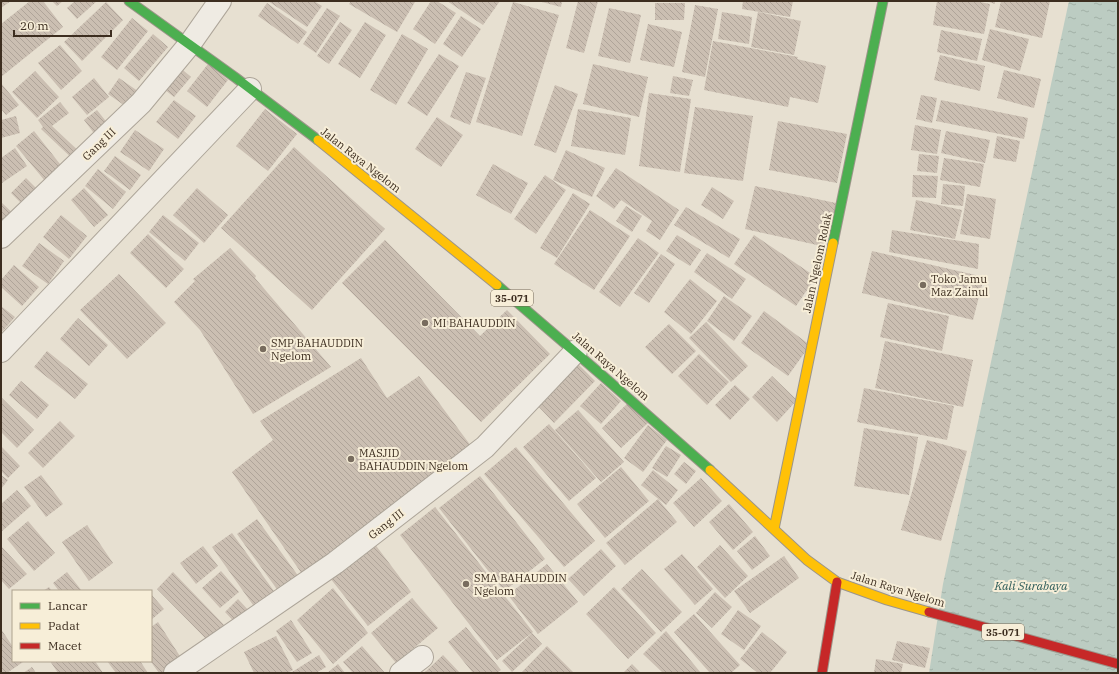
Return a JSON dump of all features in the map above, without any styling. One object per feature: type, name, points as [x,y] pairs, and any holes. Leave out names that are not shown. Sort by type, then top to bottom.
[{"type":"main road","name":"Jalan Raya Ngelom","points":[[129,1],[250,89],[408,213],[576,351],[807,560],[837,582],[887,600],[1118,664]]},
{"type":"main road","name":"Jalan Ngelom Rolak","points":[[774,529],[883,1]]},
{"type":"main road","points":[[822,673],[837,582]]},
{"type":"street","name":"Gang III","points":[[1,237],[141,103],[190,45],[220,1]]},
{"type":"street","points":[[1,351],[250,89]]},
{"type":"street","name":"Gang III","points":[[175,673],[335,563],[485,447],[576,351]]},
{"type":"street","points":[[401,673],[422,657]]},
{"type":"water","name":"Kali Surabaya","points":[[1069,1],[1118,1],[1118,673],[929,673],[943,584]]},
{"type":"building","points":[[1,1],[11,1],[1,8]]},
{"type":"building","points":[[30,1],[43,1],[63,27],[1,77],[1,24]]},
{"type":"building","points":[[52,1],[63,1],[57,6]]},
{"type":"building","points":[[75,1],[97,1],[77,19],[67,8]]},
{"type":"building","points":[[268,1],[314,1],[322,6],[307,27]]},
{"type":"building","points":[[351,1],[415,2],[397,32],[349,4]]},
{"type":"building","points":[[431,1],[437,1],[456,13],[435,44],[413,29]]},
{"type":"building","points":[[447,1],[500,1],[483,25]]},
{"type":"building","points":[[538,1],[562,1],[561,7]]},
{"type":"building","points":[[578,1],[598,1],[584,53],[566,48]]},
{"type":"building","points":[[743,1],[793,1],[790,17],[742,9]]},
{"type":"building","points":[[937,1],[975,1],[990,4],[984,34],[933,25]]},
{"type":"building","points":[[986,1],[995,1],[995,4]]},
{"type":"building","points":[[1001,1],[1050,1],[1042,38],[995,27]]},
{"type":"building","points":[[106,2],[123,20],[82,61],[64,42]]},
{"type":"building","points":[[513,2],[559,15],[522,136],[476,122]]},
{"type":"building","points":[[267,3],[307,32],[298,44],[258,16]]},
{"type":"building","points":[[655,3],[685,3],[684,20],[655,20]]},
{"type":"building","points":[[695,5],[718,9],[705,77],[682,72]]},
{"type":"building","points":[[327,8],[340,16],[316,53],[303,44]]},
{"type":"building","points":[[609,8],[641,15],[630,63],[598,56]]},
{"type":"building","points":[[722,12],[752,17],[749,44],[718,39]]},
{"type":"building","points":[[758,12],[801,21],[794,55],[751,47]]},
{"type":"building","points":[[461,16],[481,29],[462,57],[443,44]]},
{"type":"building","points":[[132,18],[148,31],[117,70],[101,57]]},
{"type":"building","points":[[340,22],[352,30],[329,64],[317,56]]},
{"type":"building","points":[[365,22],[386,35],[360,78],[338,64]]},
{"type":"building","points":[[648,24],[682,32],[674,67],[640,60]]},
{"type":"building","points":[[990,29],[1029,39],[1020,71],[982,60]]},
{"type":"building","points":[[941,30],[982,39],[977,61],[937,52]]},
{"type":"building","points":[[153,34],[168,47],[139,81],[124,68]]},
{"type":"building","points":[[402,34],[428,49],[396,105],[370,90]]},
{"type":"building","points":[[713,41],[798,57],[797,59],[826,66],[818,103],[790,97],[788,107],[704,90]]},
{"type":"building","points":[[60,45],[82,71],[61,90],[38,63]]},
{"type":"building","points":[[439,54],[459,66],[427,116],[407,103]]},
{"type":"building","points":[[940,55],[985,66],[980,91],[934,80]]},
{"type":"building","points":[[208,64],[228,80],[207,107],[187,91]]},
{"type":"building","points":[[593,64],[648,77],[639,117],[583,104]]},
{"type":"building","points":[[177,65],[191,77],[174,97],[160,86]]},
{"type":"building","points":[[1004,70],[1041,79],[1034,108],[997,98]]},
{"type":"building","points":[[35,71],[59,97],[37,118],[12,92]]},
{"type":"building","points":[[466,72],[486,78],[470,125],[450,117]]},
{"type":"building","points":[[673,76],[693,80],[689,96],[670,93]]},
{"type":"building","points":[[94,78],[109,97],[87,115],[72,97]]},
{"type":"building","points":[[119,78],[142,94],[131,110],[108,94]]},
{"type":"building","points":[[1,83],[19,105],[6,115],[1,109]]},
{"type":"building","points":[[555,85],[578,94],[556,153],[534,145]]},
{"type":"building","points":[[649,93],[691,99],[680,172],[639,166]]},
{"type":"building","points":[[921,95],[937,98],[932,123],[916,119]]},
{"type":"building","points":[[174,100],[196,116],[178,139],[156,122]]},
{"type":"building","points":[[941,100],[1028,118],[1024,139],[936,121]]},
{"type":"building","points":[[60,102],[69,113],[52,126],[84,156],[77,163],[41,129],[43,127],[38,120]]},
{"type":"building","points":[[695,107],[753,116],[743,181],[684,173]]},
{"type":"building","points":[[265,109],[297,134],[268,171],[236,146]]},
{"type":"building","points":[[578,109],[631,118],[625,155],[571,146]]},
{"type":"building","points":[[97,110],[112,129],[99,140],[84,120]]},
{"type":"building","points":[[16,116],[20,133],[1,138],[1,120]]},
{"type":"building","points":[[437,117],[463,135],[441,167],[415,149]]},
{"type":"building","points":[[778,121],[847,134],[837,183],[769,170]]},
{"type":"building","points":[[915,125],[941,130],[937,154],[911,150]]},
{"type":"building","points":[[135,130],[164,149],[149,171],[120,152]]},
{"type":"building","points":[[34,131],[67,173],[50,187],[16,146]]},
{"type":"building","points":[[946,131],[990,140],[985,163],[941,153]]},
{"type":"building","points":[[997,136],[1020,141],[1016,162],[993,158]]},
{"type":"building","points":[[294,147],[385,229],[312,310],[221,228]]},
{"type":"building","points":[[15,148],[27,166],[2,183],[1,158]]},
{"type":"building","points":[[566,150],[605,168],[592,197],[553,180]]},
{"type":"building","points":[[919,154],[939,156],[937,173],[917,171]]},
{"type":"building","points":[[115,156],[141,175],[130,190],[104,171]]},
{"type":"building","points":[[944,158],[984,164],[980,187],[940,180]]},
{"type":"building","points":[[493,164],[528,183],[511,214],[476,195]]},
{"type":"building","points":[[616,168],[679,210],[660,240],[646,231],[652,221],[621,200],[614,209],[596,196]]},
{"type":"building","points":[[98,169],[126,192],[113,209],[85,186]]},
{"type":"building","points":[[545,175],[566,190],[536,234],[514,219]]},
{"type":"building","points":[[913,175],[938,176],[936,198],[912,197]]},
{"type":"building","points":[[26,178],[44,196],[29,211],[11,193]]},
{"type":"building","points":[[943,184],[965,186],[963,206],[941,204]]},
{"type":"building","points":[[755,186],[836,203],[826,247],[745,229]]},
{"type":"building","points":[[712,187],[734,201],[723,219],[701,205]]},
{"type":"building","points":[[84,188],[108,215],[94,227],[71,200]]},
{"type":"building","points":[[197,188],[228,215],[204,243],[173,215]]},
{"type":"building","points":[[573,193],[590,204],[557,258],[540,248]]},
{"type":"building","points":[[967,194],[996,199],[990,239],[960,234]]},
{"type":"building","points":[[916,200],[962,210],[955,239],[910,230]]},
{"type":"building","points":[[1,202],[19,219],[11,228],[1,218]]},
{"type":"building","points":[[626,206],[642,216],[632,232],[616,221]]},
{"type":"building","points":[[686,207],[740,239],[729,258],[674,225]]},
{"type":"building","points":[[590,210],[630,236],[594,290],[554,264]]},
{"type":"building","points":[[61,215],[87,236],[69,259],[43,237]]},
{"type":"building","points":[[163,215],[199,243],[185,261],[149,232]]},
{"type":"building","points":[[892,230],[979,244],[978,269],[889,252]]},
{"type":"building","points":[[148,234],[184,269],[166,288],[130,253]]},
{"type":"building","points":[[677,235],[701,250],[690,266],[666,251]]},
{"type":"building","points":[[754,235],[816,277],[796,306],[734,264]]},
{"type":"building","points":[[638,238],[659,253],[620,307],[599,292]]},
{"type":"building","name":"MI BAHAUDDIN","points":[[385,240],[480,336],[507,310],[550,354],[481,422],[342,283]]},
{"type":"building","points":[[39,243],[64,261],[48,284],[22,266]]},
{"type":"building","name":"SMP BAHAUDDIN Ngelom","points":[[230,248],[256,276],[255,278],[331,367],[253,414],[200,330],[174,302],[195,281],[193,279]]},
{"type":"building","name":"Toko Jamu Maz Zainul","points":[[872,251],[984,277],[973,320],[862,293]]},
{"type":"building","points":[[707,253],[746,279],[732,299],[694,272]]},
{"type":"building","points":[[661,254],[675,264],[649,303],[634,293]]},
{"type":"building","points":[[14,265],[39,287],[22,306],[1,287],[1,280]]},
{"type":"building","points":[[119,274],[166,323],[127,359],[80,310]]},
{"type":"building","points":[[690,279],[717,301],[691,334],[664,312]]},
{"type":"building","points":[[724,296],[752,316],[734,341],[707,321]]},
{"type":"building","points":[[888,303],[949,316],[942,351],[880,337]]},
{"type":"building","points":[[1,306],[15,317],[1,333]]},
{"type":"building","points":[[764,311],[810,345],[788,376],[741,343]]},
{"type":"building","points":[[78,318],[108,345],[89,366],[60,339]]},
{"type":"building","points":[[706,322],[748,366],[731,382],[689,338]]},
{"type":"building","points":[[669,324],[696,351],[672,374],[645,347]]},
{"type":"building","points":[[885,341],[973,360],[963,407],[875,388]]},
{"type":"building","points":[[47,351],[88,384],[75,399],[34,367]]},
{"type":"building","points":[[699,354],[729,382],[707,405],[678,376]]},
{"type":"building","name":"MASJID BAHAUDDIN Ngelom","points":[[361,358],[387,398],[419,376],[471,446],[302,574],[232,472],[273,440],[260,421]]},
{"type":"building","points":[[577,363],[595,381],[554,423],[536,404]]},
{"type":"building","points":[[772,376],[797,400],[777,422],[752,397]]},
{"type":"building","points":[[21,381],[49,405],[37,419],[9,395]]},
{"type":"building","points":[[601,383],[621,401],[601,424],[580,406]]},
{"type":"building","points":[[735,385],[750,399],[730,420],[715,405]]},
{"type":"building","points":[[864,388],[954,406],[947,440],[857,422]]},
{"type":"building","points":[[1,397],[34,430],[17,448],[1,432]]},
{"type":"building","points":[[628,403],[648,423],[621,448],[602,428]]},
{"type":"building","points":[[578,410],[624,462],[601,482],[555,430]]},
{"type":"building","points":[[60,421],[75,436],[43,468],[28,453]]},
{"type":"building","points":[[549,424],[596,478],[569,501],[523,447]]},
{"type":"building","points":[[648,425],[667,440],[643,472],[624,458]]},
{"type":"building","points":[[864,428],[918,437],[909,495],[854,486]]},
{"type":"building","points":[[927,440],[967,451],[941,541],[901,530]]},
{"type":"building","points":[[1,446],[20,466],[8,478],[1,471]]},
{"type":"building","points":[[666,446],[681,455],[667,477],[652,468]]},
{"type":"building","points":[[516,447],[595,541],[564,567],[484,474]]},
{"type":"building","points":[[684,462],[696,471],[686,484],[674,474]]},
{"type":"building","points":[[621,467],[649,501],[605,538],[577,504]]},
{"type":"building","points":[[653,470],[678,490],[666,505],[641,485]]},
{"type":"building","points":[[1,475],[8,480],[1,489]]},
{"type":"building","points":[[41,475],[63,504],[46,517],[24,487]]},
{"type":"building","points":[[480,476],[545,559],[504,591],[439,508]]},
{"type":"building","points":[[701,478],[722,501],[694,527],[673,503]]},
{"type":"building","points":[[17,490],[31,506],[1,532],[1,504]]},
{"type":"building","points":[[658,499],[677,522],[625,565],[606,543]]},
{"type":"building","points":[[729,504],[753,532],[733,550],[709,522]]},
{"type":"building","name":"SMA BAHAUDDIN Ngelom","points":[[435,507],[533,632],[497,660],[400,535]]},
{"type":"building","points":[[257,519],[299,577],[279,592],[237,534]]},
{"type":"building","points":[[28,521],[55,553],[34,571],[7,539]]},
{"type":"building","points":[[87,525],[113,563],[89,581],[62,542]]},
{"type":"building","points":[[232,533],[279,598],[258,612],[212,547]]},
{"type":"building","points":[[755,536],[770,556],[752,570],[737,551]]},
{"type":"building","points":[[374,543],[411,592],[368,626],[330,578]]},
{"type":"building","points":[[720,545],[748,576],[725,598],[697,567]]},
{"type":"building","points":[[1,546],[27,574],[9,589],[1,580]]},
{"type":"building","points":[[203,546],[218,566],[196,584],[180,563]]},
{"type":"building","points":[[601,549],[616,566],[584,596],[568,579]]},
{"type":"building","points":[[682,554],[713,589],[695,605],[664,569]]},
{"type":"building","points":[[784,556],[799,578],[750,613],[734,591]]},
{"type":"building","points":[[547,564],[578,602],[538,634],[508,595]]},
{"type":"building","points":[[642,569],[682,612],[661,632],[621,589]]},
{"type":"building","points":[[221,571],[239,592],[220,608],[202,588]]},
{"type":"building","points":[[67,572],[81,590],[58,590],[53,583]]},
{"type":"building","points":[[173,572],[228,629],[212,645],[157,589]]},
{"type":"building","points":[[49,587],[51,590],[44,590]]},
{"type":"building","points":[[614,587],[656,633],[628,659],[586,614]]},
{"type":"building","points":[[333,588],[368,633],[333,664],[297,620]]},
{"type":"building","points":[[715,592],[732,607],[712,628],[696,613]]},
{"type":"building","points":[[152,595],[164,609],[152,619]]},
{"type":"building","points":[[412,598],[438,628],[396,663],[371,633]]},
{"type":"building","points":[[238,599],[252,614],[239,627],[225,612]]},
{"type":"building","points":[[738,610],[761,626],[744,650],[721,634]]},
{"type":"building","points":[[694,614],[740,665],[731,673],[710,673],[674,632]]},
{"type":"building","points":[[291,620],[312,653],[297,662],[276,631]]},
{"type":"building","points":[[158,622],[185,664],[172,673],[159,673],[151,662],[152,626]]},
{"type":"building","points":[[466,627],[501,670],[497,673],[473,673],[448,642]]},
{"type":"building","points":[[1,629],[12,646],[12,662],[23,662],[7,673],[3,673],[1,670]]},
{"type":"building","points":[[666,631],[701,673],[663,673],[643,654]]},
{"type":"building","points":[[762,632],[787,652],[770,673],[758,673],[740,659]]},
{"type":"building","points":[[532,633],[542,644],[512,672],[502,661]]},
{"type":"building","points":[[276,636],[293,670],[287,673],[254,673],[244,652]]},
{"type":"building","points":[[897,641],[930,648],[925,668],[892,660]]},
{"type":"building","points":[[362,646],[385,673],[353,673],[343,662]]},
{"type":"building","points":[[547,646],[574,673],[521,673]]},
{"type":"building","points":[[319,655],[326,667],[316,673],[292,672]]},
{"type":"building","points":[[443,655],[460,673],[424,673]]},
{"type":"building","points":[[876,659],[903,664],[901,673],[874,673]]},
{"type":"building","points":[[51,662],[96,662],[103,673],[58,673]]},
{"type":"building","points":[[108,662],[141,662],[148,673],[116,673]]},
{"type":"building","points":[[338,664],[345,673],[327,673]]},
{"type":"building","points":[[632,664],[641,673],[623,673]]},
{"type":"building","points":[[32,667],[36,673],[23,673]]},
{"type":"traffic: fast","points":[[129,1],[236,78],[318,140]]},
{"type":"traffic: fast","points":[[833,243],[883,1]]},
{"type":"traffic: fast","points":[[497,285],[710,470]]},
{"type":"traffic: slow","points":[[318,140],[497,285]]},
{"type":"traffic: slow","points":[[774,529],[833,243]]},
{"type":"traffic: slow","points":[[710,470],[807,560],[837,582],[887,600],[929,612]]},
{"type":"traffic: jam","points":[[822,673],[837,582]]},
{"type":"traffic: jam","points":[[929,612],[1118,664]]},
{"type":"place","name":"Toko Jamu Maz Zainul","points":[[923,285]]},
{"type":"place","name":"MI BAHAUDDIN","points":[[425,323]]},
{"type":"place","name":"SMP BAHAUDDIN Ngelom","points":[[263,349]]},
{"type":"place","name":"MASJID BAHAUDDIN Ngelom","points":[[351,459]]},
{"type":"place","name":"SMA BAHAUDDIN Ngelom","points":[[466,584]]}]
